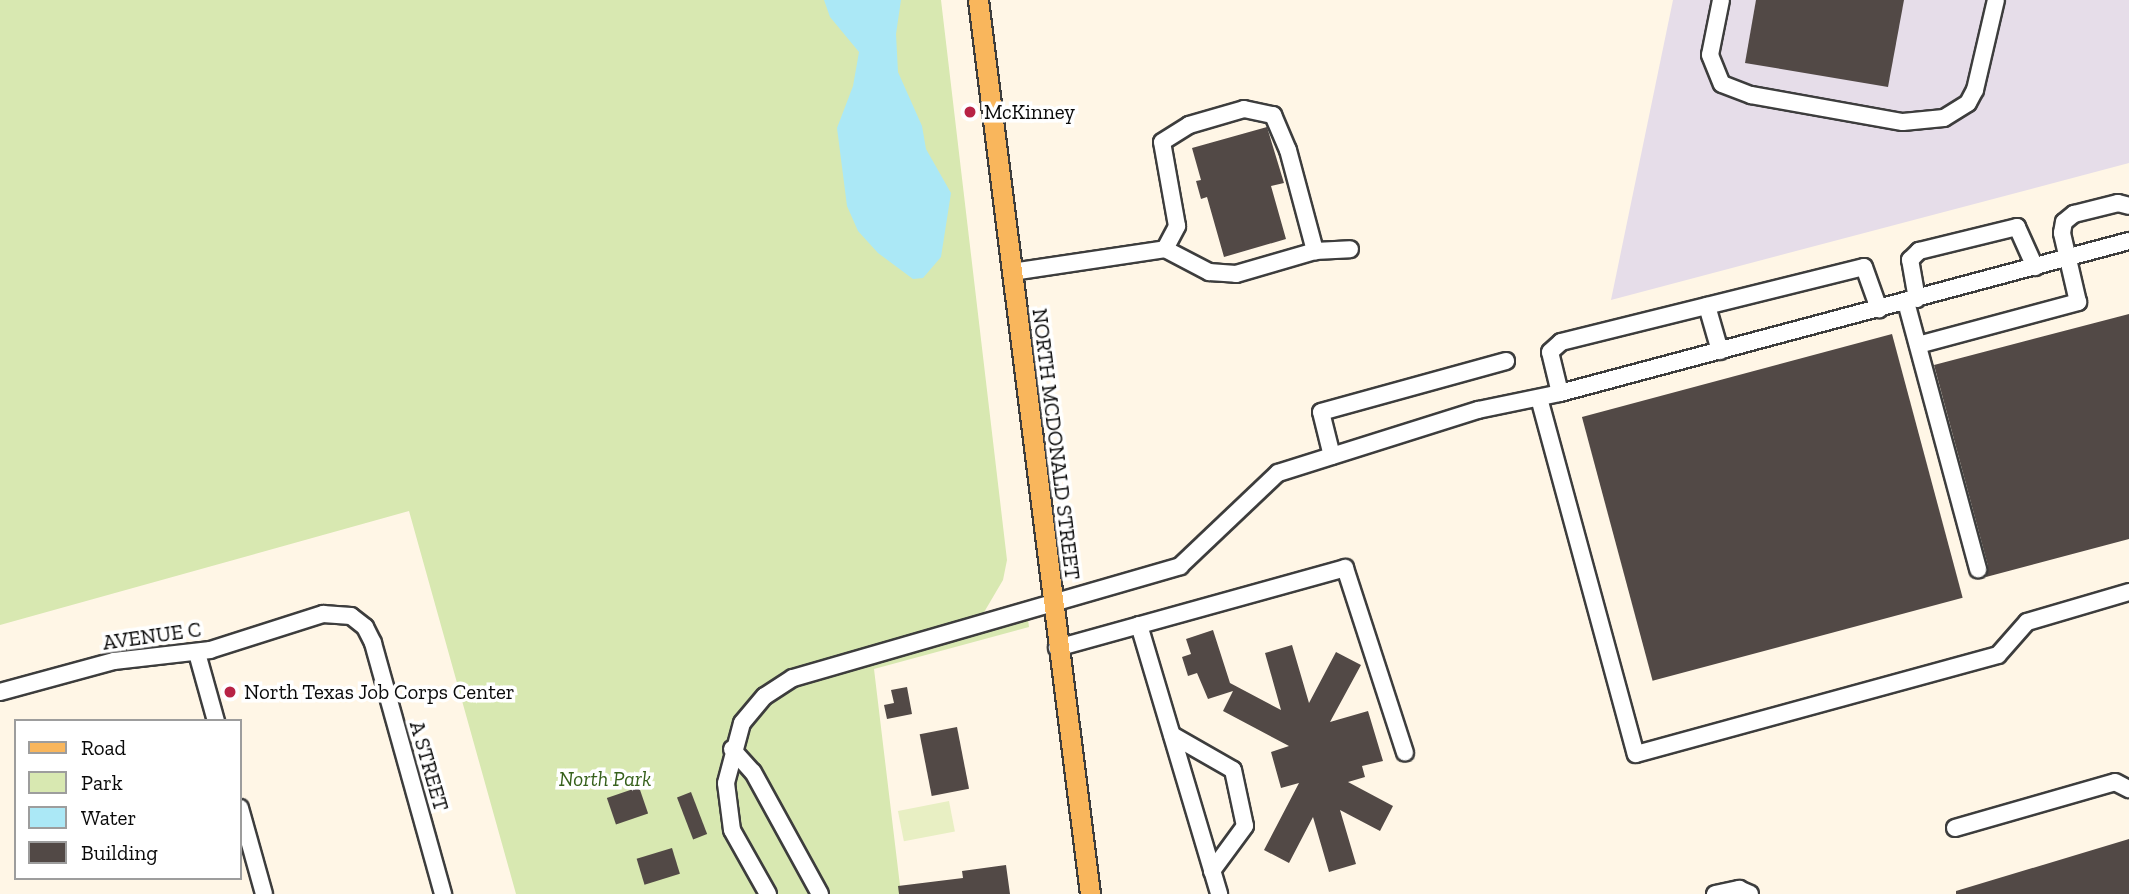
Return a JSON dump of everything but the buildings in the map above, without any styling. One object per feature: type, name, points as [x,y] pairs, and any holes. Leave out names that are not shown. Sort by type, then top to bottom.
[{"type":"main road","name":"NORTH MCDONALD STREET","points":[[978,0],[1057,648],[1090,894]]},
{"type":"street","points":[[1721,0],[1710,55],[1722,84],[1751,95],[1903,122],[1944,118],[1968,103],[1975,90],[1996,0]]},
{"type":"street","points":[[1165,249],[1177,226],[1162,142],[1189,125],[1244,109],[1273,115],[1288,150],[1315,251]]},
{"type":"street","points":[[1918,345],[2078,302],[2067,258],[2064,222],[2074,214],[2118,203],[2129,206]]},
{"type":"street","points":[[1978,569],[1918,345],[1910,260],[1919,251],[2017,228],[2035,267]]},
{"type":"street","points":[[768,894],[729,821],[726,783],[732,749],[755,705],[793,678],[1053,606],[1180,566],[1278,473],[1478,410],[1560,393],[2129,242]]},
{"type":"street","points":[[1012,272],[1165,249],[1209,272],[1236,274],[1315,251],[1350,249]]},
{"type":"street","points":[[1560,393],[1550,352],[1561,342],[1864,267],[1879,309]]},
{"type":"street","points":[[1707,306],[1720,351]]},
{"type":"street","points":[[1332,456],[1321,412],[1506,361]]},
{"type":"street","points":[[1539,398],[1636,754],[1998,655],[2027,622],[2129,592]]},
{"type":"street","points":[[1057,648],[1345,568],[1405,753]]},
{"type":"street","name":"AVENUE C","points":[[0,692],[114,661],[197,653],[323,614],[351,616]]},
{"type":"street","name":"A STREET","points":[[351,616],[365,627],[373,643],[443,894]]},
{"type":"street","points":[[1139,625],[1219,894]]},
{"type":"street","points":[[197,653],[215,719]]},
{"type":"street","points":[[1172,735],[1233,770],[1245,827],[1212,871]]},
{"type":"street","points":[[732,749],[754,772],[820,894]]},
{"type":"street","points":[[1955,828],[2115,782],[2129,789]]},
{"type":"street","points":[[242,815],[264,894]]},
{"type":"street","points":[[1715,894],[1739,889],[1750,894]]},
{"type":"shaded area","points":[[1673,0],[2129,0],[2129,163],[1611,300]]},
{"type":"green space","name":"North Park","points":[[0,0],[941,0],[1007,560],[1003,580],[983,614],[1026,604],[1029,627],[874,669],[901,894],[516,894],[409,511],[0,625]]},
{"type":"green space","points":[[949,801],[955,831],[904,841],[898,811]]},
{"type":"water","points":[[824,0],[901,0],[896,34],[898,72],[922,126],[926,149],[951,193],[941,257],[923,278],[913,279],[878,253],[858,231],[847,206],[837,128],[853,86],[859,52],[830,17]]},
{"type":"place","name":"McKinney","points":[[970,112]]},
{"type":"place","name":"North Texas Job Corps Center","points":[[230,692]]}]
